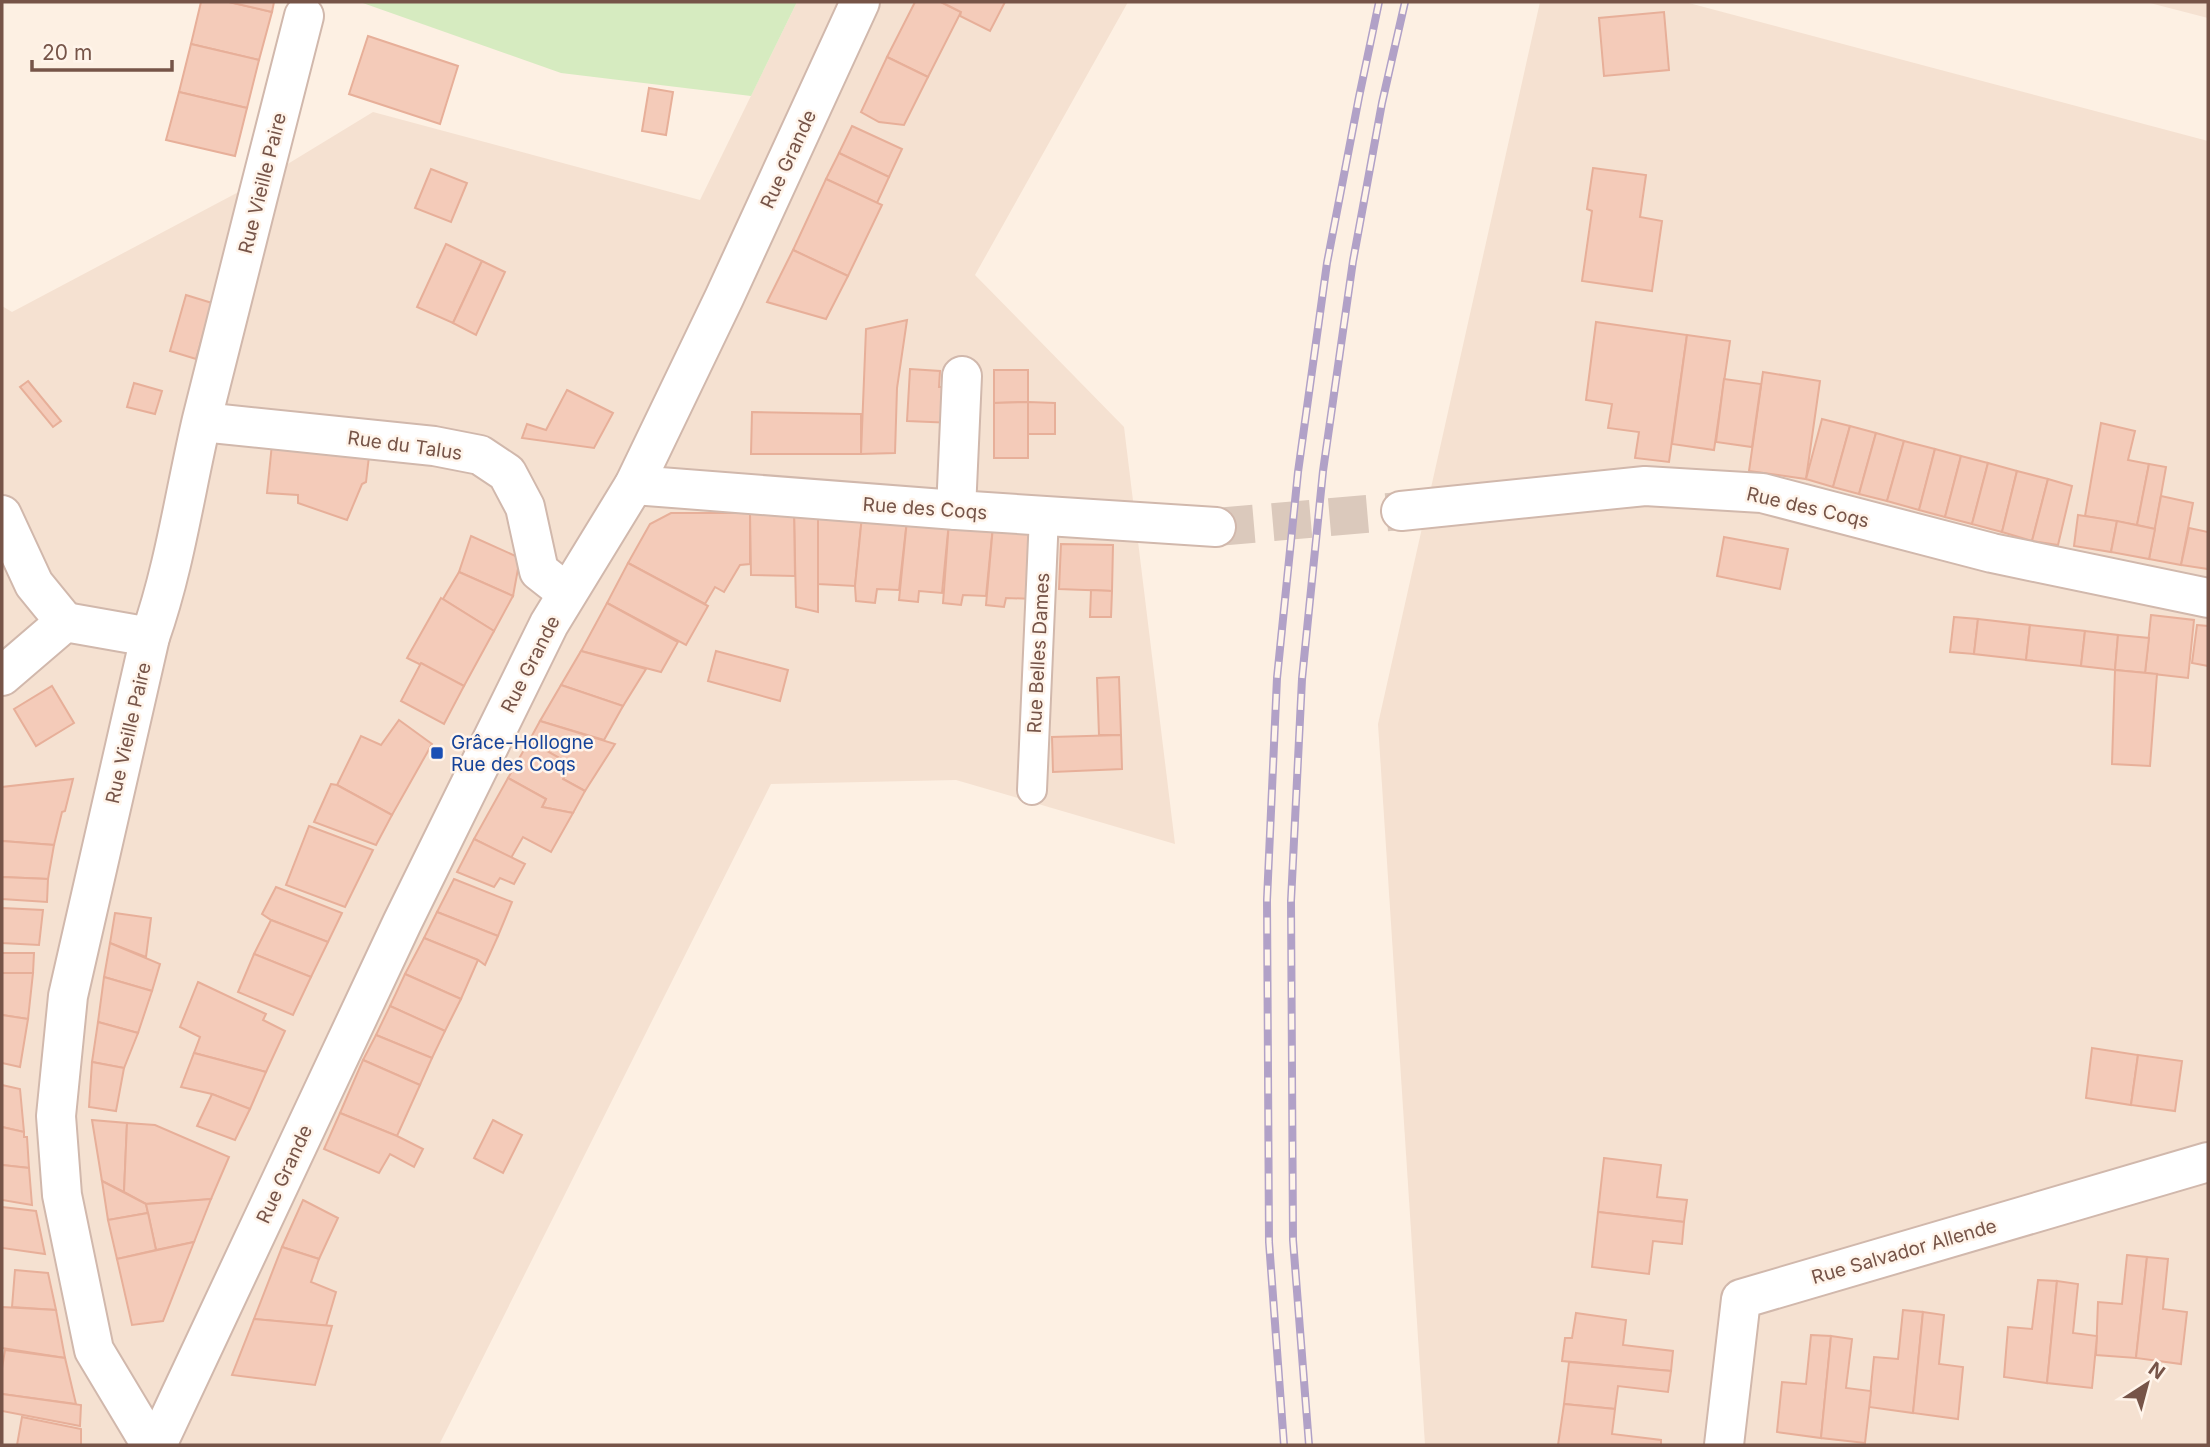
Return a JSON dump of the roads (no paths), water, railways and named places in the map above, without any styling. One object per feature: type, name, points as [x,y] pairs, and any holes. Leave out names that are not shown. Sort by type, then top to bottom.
[{"type":"street","name":"Rue Grande","points":[[157,1445],[402,923],[549,625],[634,485],[724,298],[860,2]]},
{"type":"street","name":"Rue Vieille Paire","points":[[151,1445],[94,1350],[62,1195],[56,1116],[68,996],[150,636],[161,607],[202,422],[304,16]]},
{"type":"street","points":[[956,510],[962,376]]},
{"type":"street","name":"Rue du Talus","points":[[202,422],[434,446],[480,455],[507,473],[525,507],[540,571],[567,593]]},
{"type":"street","name":"Rue des Coqs","points":[[634,485],[1216,527]]},
{"type":"street","name":"Rue des Coqs","points":[[1401,511],[1645,486],[1762,493],[1992,552],[2208,598]]},
{"type":"street","points":[[2,515],[34,584],[65,622],[150,636]]},
{"type":"street","points":[[2,676],[65,622]]},
{"type":"street","name":"Rue Salvador Allende","points":[[1724,1445],[1741,1299],[2208,1162]]},
{"type":"lane","name":"Rue Belles Dames","points":[[1032,790],[1044,516]]},
{"type":"tunnel","points":[[1216,527],[1401,511]]},
{"type":"railway","points":[[1284,1445],[1269,1242],[1267,900],[1277,678],[1298,472],[1327,263],[1379,2]]},
{"type":"railway","points":[[1309,1445],[1293,1240],[1291,901],[1302,679],[1323,471],[1353,261],[1382,103],[1405,2]]},
{"type":"place","name":"Grâce-Hollogne Rue des Coqs","points":[[437,753]]}]
